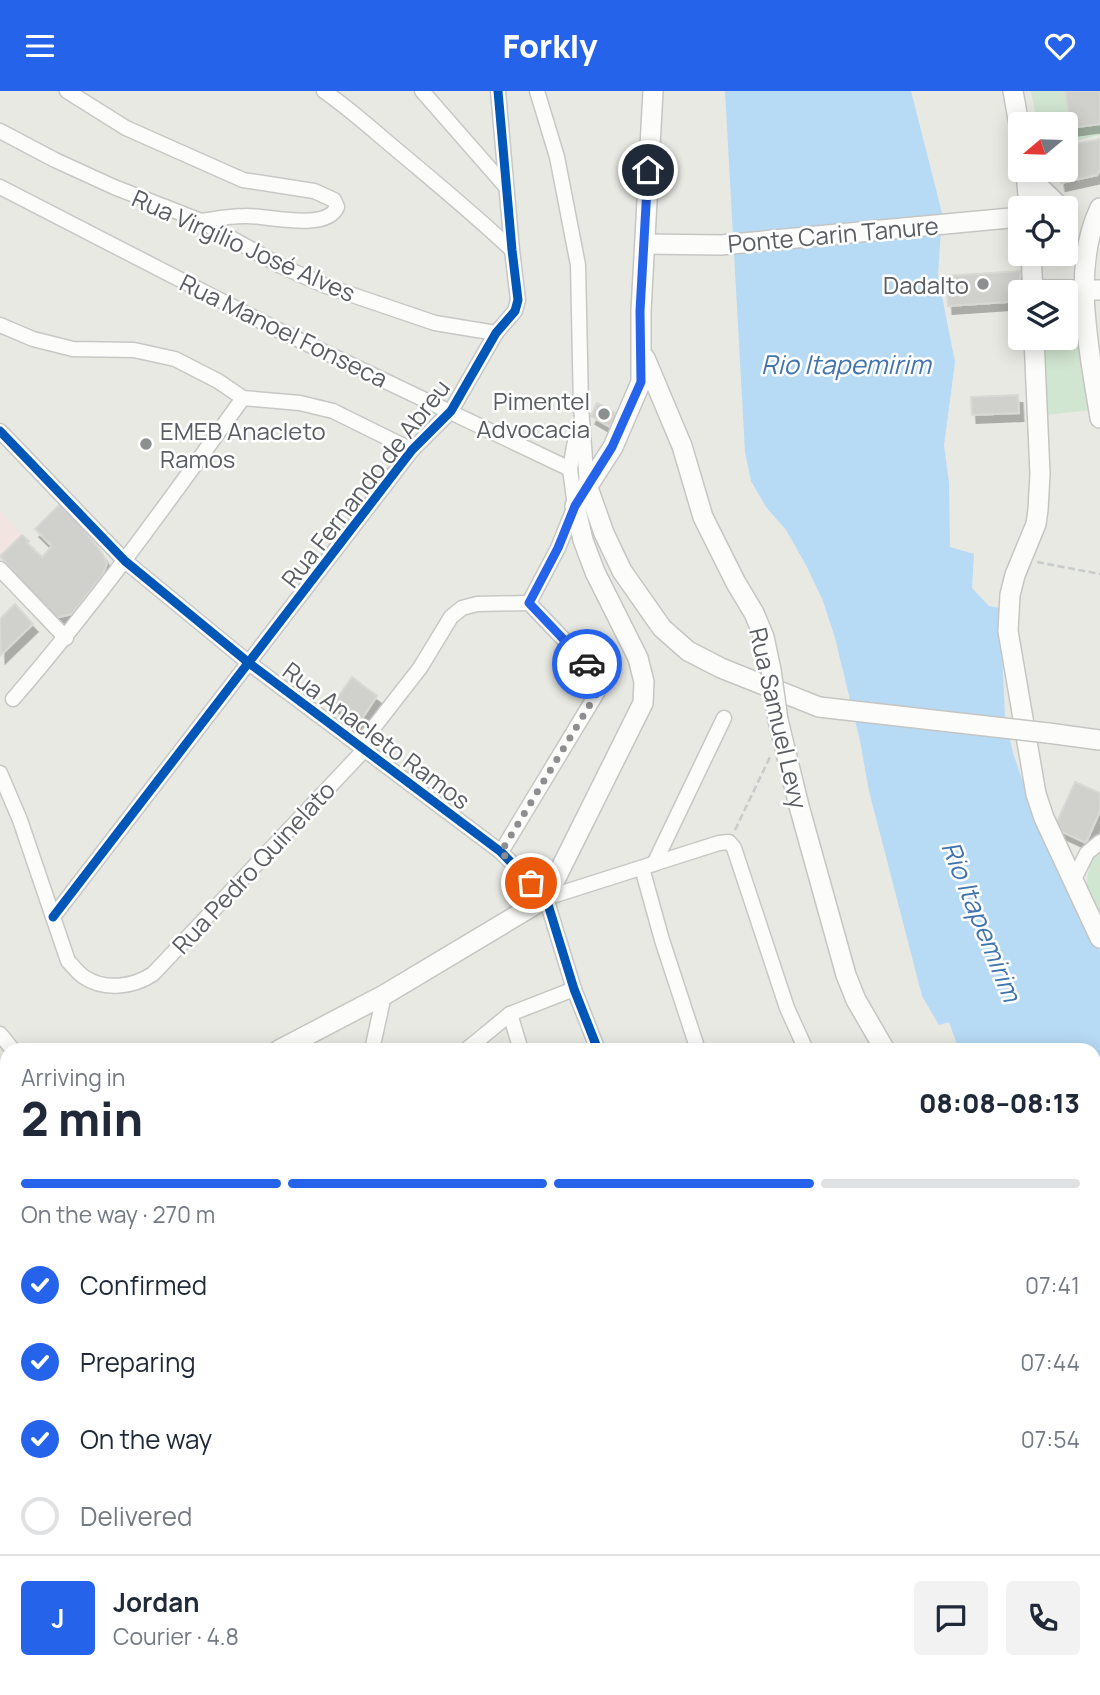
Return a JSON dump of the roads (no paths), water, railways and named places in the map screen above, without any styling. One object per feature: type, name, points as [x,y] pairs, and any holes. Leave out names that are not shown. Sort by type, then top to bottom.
[{"type":"main road","points":[[291,1043],[384,995],[547,898],[643,703],[644,682],[638,658],[595,572],[583,540],[575,506],[612,447],[641,382],[640,311],[653,91]]},
{"type":"main road","points":[[1013,91],[1017,112]]},
{"type":"main road","points":[[1035,182],[1049,196]]},
{"type":"main road","points":[[1078,216],[1098,211]]},
{"type":"main road","points":[[1098,211],[1089,242],[1099,414]]},
{"type":"main road","name":"Ponte Carin Tanure","points":[[645,244],[721,245],[1008,218]]},
{"type":"main road","points":[[1035,350],[1040,474],[1038,510],[1036,524],[1020,559],[1010,595],[1008,631],[1037,793],[1044,818],[1100,938]]},
{"type":"main road","name":"Rua Samuel Levy","points":[[642,352],[682,446],[702,517],[754,613],[764,637],[779,720],[799,806],[846,975],[856,1000],[882,1043]]},
{"type":"main road","points":[[587,485],[604,533],[622,571],[662,628],[688,651],[720,668],[819,707],[1100,740]]},
{"type":"street","points":[[67,91],[126,128],[243,180],[314,191],[334,200],[337,207],[331,216],[312,221],[246,215],[201,221]]},
{"type":"street","points":[[324,91],[358,115],[461,202],[512,250]]},
{"type":"street","points":[[422,91],[506,187]]},
{"type":"street","name":"Rua Fernando de Abreu","points":[[53,917],[412,450],[451,411],[496,333],[510,319],[518,300],[498,91]]},
{"type":"street","points":[[537,91],[557,157],[578,265],[581,407],[587,485]]},
{"type":"street","name":"Rua Virgílio José Alves","points":[[0,131],[114,187],[201,221],[279,265],[326,286],[435,323],[496,333]]},
{"type":"street","name":"Rua Manoel Fonseca","points":[[0,187],[276,329],[570,470]]},
{"type":"street","points":[[0,325],[33,339],[73,349],[134,350],[175,359],[218,381],[243,398],[300,403],[333,411],[412,450]]},
{"type":"street","points":[[13,699],[66,638],[125,561],[243,398]]},
{"type":"street","points":[[501,852],[597,693],[600,683],[595,672],[529,603],[558,548],[575,506],[570,470],[581,407]]},
{"type":"street","name":"Rua Anacleto Ramos","points":[[0,431],[125,561],[249,663],[501,852],[547,898]]},
{"type":"street","points":[[0,569],[66,638]]},
{"type":"street","name":"Rua Pedro Quinelato","points":[[53,917],[68,961],[84,978],[113,987],[139,983],[153,974],[362,747],[421,668],[451,617],[462,608],[477,604],[529,603]]},
{"type":"street","points":[[696,1043],[662,940],[648,866],[724,718]]},
{"type":"street","points":[[0,773],[20,820],[53,917]]},
{"type":"street","points":[[595,1043],[574,989],[547,898],[729,842],[734,848],[787,1008],[803,1043]]},
{"type":"street","points":[[1074,879],[1087,853],[1100,842]]},
{"type":"street","points":[[475,1043],[510,1014],[574,989]]},
{"type":"street","points":[[374,1043],[384,995]]},
{"type":"street","points":[[510,1014],[519,1043]]},
{"type":"water","name":"Rio Itapemirim","points":[[725,91],[911,91],[942,213],[938,276],[955,362],[944,445],[949,483],[950,547],[974,554],[972,588],[989,606],[1000,608],[1005,717],[1013,753],[1025,788],[1100,951],[1100,1043],[956,1043],[949,1022],[939,1025],[922,996],[869,791],[835,638],[823,601],[786,530],[766,507],[751,481],[745,452]]},
{"type":"place","name":"Dadalto","points":[[983,284]]},
{"type":"place","name":"Pimentel Advocacia","points":[[604,414]]},
{"type":"place","name":"EMEB Anacleto Ramos","points":[[146,444]]}]
